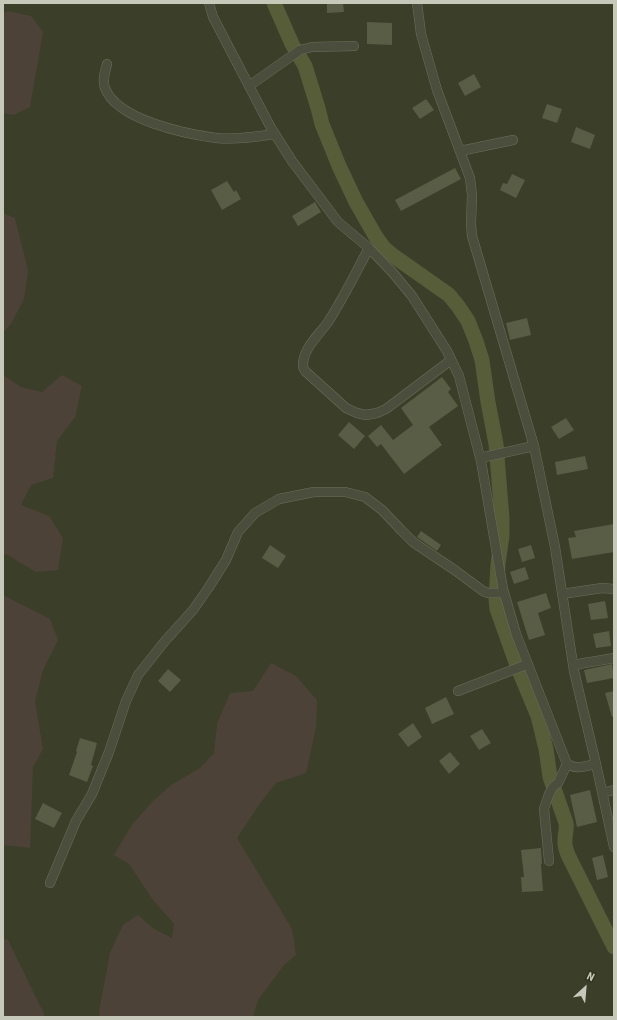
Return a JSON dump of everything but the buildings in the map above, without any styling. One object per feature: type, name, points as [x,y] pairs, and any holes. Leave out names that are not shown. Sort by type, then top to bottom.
[{"type":"street","points":[[209,3],[213,17],[274,134],[292,161],[338,222],[369,248],[412,296],[447,351],[459,376],[480,458],[504,593],[516,634],[567,764],[577,768],[596,764]]},
{"type":"street","points":[[417,3],[421,34],[437,90],[470,178],[472,194],[472,236],[534,446],[555,547],[573,665],[614,847]]},
{"type":"street","points":[[249,86],[300,50],[312,47],[354,46]]},
{"type":"street","points":[[107,64],[104,77],[106,88],[113,100],[122,109],[135,116],[156,124],[185,132],[217,138],[274,134]]},
{"type":"street","points":[[460,151],[513,140]]},
{"type":"street","points":[[369,248],[328,322],[308,348],[304,357],[303,367],[305,371],[346,408],[366,415],[374,414],[386,409],[451,360]]},
{"type":"street","points":[[480,458],[534,446]]},
{"type":"street","points":[[50,883],[76,821],[92,794],[109,752],[126,701],[138,675],[165,641],[193,610],[226,560],[238,532],[255,513],[279,499],[314,492],[345,492],[365,497],[382,510],[413,542],[483,591],[504,593]]},
{"type":"street","points":[[562,594],[602,588],[614,589]]},
{"type":"street","points":[[573,665],[614,658]]},
{"type":"street","points":[[458,691],[528,664]]},
{"type":"street","points":[[549,861],[544,810],[549,794],[553,787],[558,783],[567,764]]},
{"type":"street","points":[[602,793],[614,790]]},
{"type":"shaded area","points":[[9,11],[31,16],[43,32],[30,107],[14,115],[3,113],[3,13]]},
{"type":"shaded area","points":[[3,213],[15,218],[28,271],[24,299],[11,324],[3,333]]},
{"type":"shaded area","points":[[3,375],[21,387],[42,392],[62,375],[82,386],[75,417],[57,441],[53,478],[31,485],[21,505],[49,516],[63,538],[58,570],[36,572],[6,554],[3,555]]},
{"type":"shaded area","points":[[3,595],[50,619],[58,640],[43,670],[35,702],[43,749],[33,767],[30,848],[3,845]]},
{"type":"shaded area","points":[[271,663],[296,676],[317,700],[316,727],[306,773],[276,783],[261,802],[237,838],[292,929],[296,955],[284,965],[258,1000],[253,1017],[100,1017],[99,1011],[110,953],[123,925],[138,915],[153,928],[172,938],[174,924],[153,900],[129,864],[114,855],[131,826],[152,802],[171,785],[200,768],[214,753],[217,724],[230,693],[253,691]]},
{"type":"shaded area","points":[[3,938],[8,940],[44,1014],[44,1017],[3,1017]]},
{"type":"waterway","points":[[274,3],[292,44],[305,66],[322,124],[339,166],[356,202],[376,237],[384,248],[395,257],[449,295],[468,321],[476,341],[482,360],[496,444],[502,518],[502,536],[498,564],[496,599],[497,609],[518,668],[538,716],[546,749],[550,777],[566,823],[565,847],[614,947]]}]
